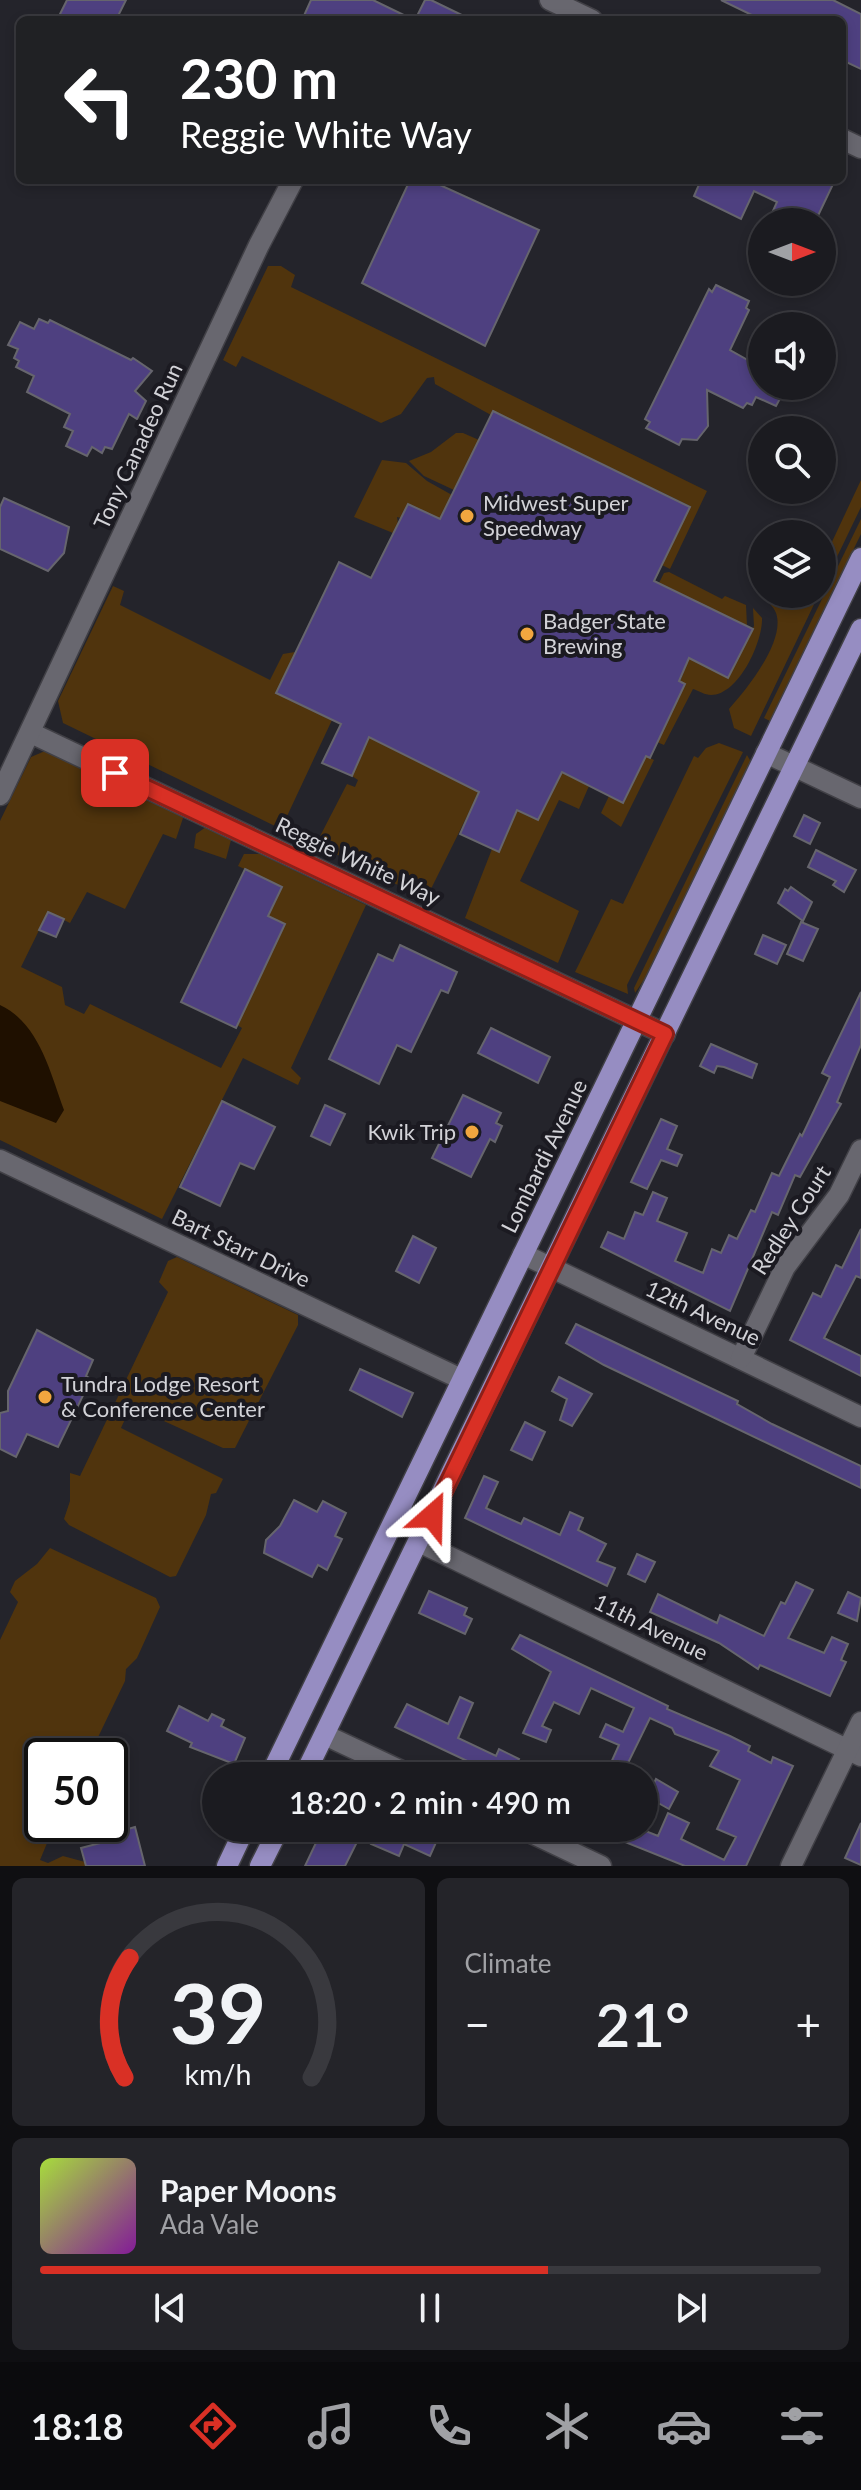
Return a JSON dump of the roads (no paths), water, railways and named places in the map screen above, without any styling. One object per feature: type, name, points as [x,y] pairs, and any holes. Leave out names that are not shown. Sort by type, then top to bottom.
[{"type":"main road","name":"Lombardi Avenue","points":[[277,1762],[861,558]]},
{"type":"main road","points":[[311,1762],[861,629]]},
{"type":"main road","points":[[461,1379],[475,1391],[464,1426],[469,1438]]},
{"type":"main road","points":[[227,1866],[238,1842]]},
{"type":"main road","points":[[260,1866],[272,1842]]},
{"type":"street","points":[[554,8],[579,16]]},
{"type":"street","name":"Tony Canadeo Run","points":[[0,795],[253,257],[291,184]]},
{"type":"street","name":"Reggie White Way","points":[[31,733],[665,1034]]},
{"type":"street","points":[[766,753],[861,798]]},
{"type":"street","name":"Redley Court","points":[[741,1358],[785,1267],[839,1195],[861,1150]]},
{"type":"street","name":"Bart Starr Drive","points":[[0,1160],[461,1379]]},
{"type":"street","name":"12th Avenue","points":[[523,1254],[861,1417]]},
{"type":"street","name":"11th Avenue","points":[[419,1542],[854,1753]]},
{"type":"street","points":[[791,1866],[854,1753],[861,1722]]},
{"type":"street","points":[[325,1735],[382,1762]]},
{"type":"street","points":[[550,1842],[601,1866]]},
{"type":"place","name":"Midwest Super Speedway","points":[[467,516]]},
{"type":"place","name":"Badger State Brewing","points":[[527,634]]},
{"type":"place","name":"Kwik Trip","points":[[472,1132]]},
{"type":"place","name":"Tundra Lodge Resort & Conference Center","points":[[45,1397]]}]
